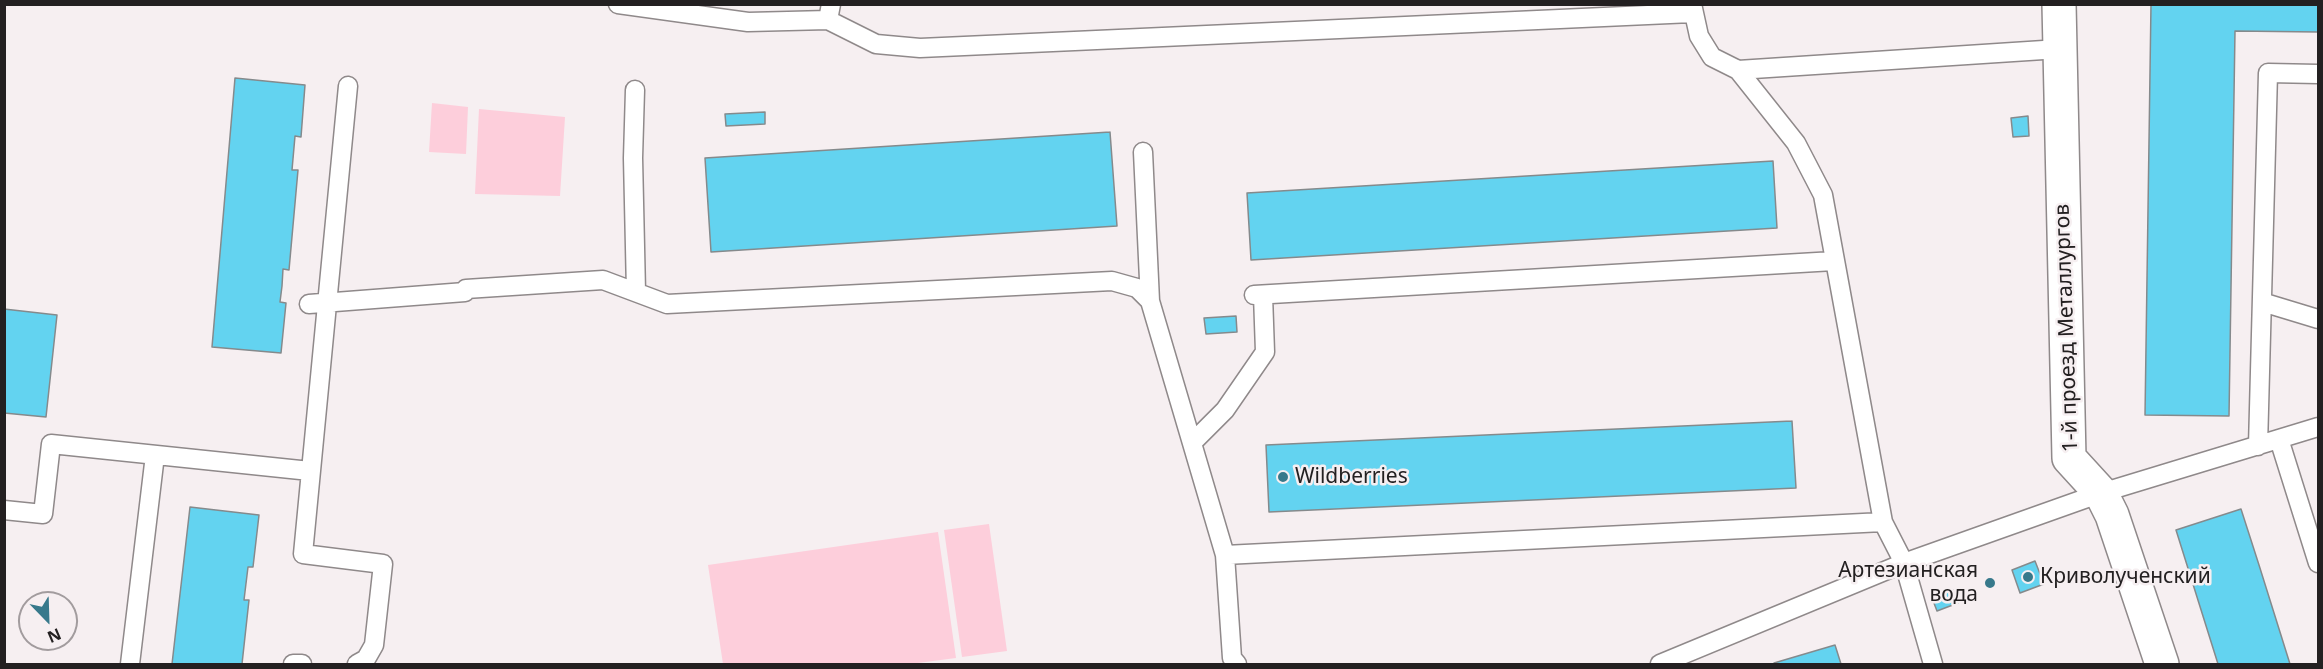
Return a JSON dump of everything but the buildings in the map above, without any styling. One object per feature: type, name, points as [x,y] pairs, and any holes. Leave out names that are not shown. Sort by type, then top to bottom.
[{"type":"street","name":"1-й проезд Металлургов","points":[[2059,4],[2069,458],[2101,493],[2112,514],[2162,664]]},
{"type":"lane","points":[[618,4],[748,22],[830,12],[876,44],[920,48],[1602,11],[1692,9],[1699,36],[1712,57],[1738,70],[1796,143],[1823,195],[1883,522],[1904,563],[1933,664]]},
{"type":"lane","points":[[1738,70],[2059,49]]},
{"type":"lane","points":[[2258,446],[2268,74],[2319,74]]},
{"type":"lane","points":[[348,86],[318,304],[310,471],[303,554],[383,564],[374,645],[366,659],[357,664]]},
{"type":"lane","points":[[635,90],[633,158],[636,292]]},
{"type":"lane","points":[[1143,152],[1150,301],[1226,555],[1235,662]]},
{"type":"lane","points":[[1192,443],[1225,410],[1265,352],[1258,295],[1834,261]]},
{"type":"lane","points":[[318,304],[465,292],[466,289],[603,280],[667,304],[1112,281],[1137,288],[1150,301]]},
{"type":"lane","points":[[2262,302],[2319,319]]},
{"type":"lane","points":[[1660,664],[1904,563],[2101,493],[2319,428]]},
{"type":"lane","points":[[2279,440],[2319,563]]},
{"type":"lane","points":[[4,510],[43,514],[51,444],[310,471]]},
{"type":"lane","points":[[130,664],[155,455]]},
{"type":"lane","points":[[1226,555],[1883,522]]},
{"type":"lane","points":[[293,664],[302,664]]},
{"type":"shaded area","points":[[432,103],[468,107],[466,154],[429,152]]},
{"type":"shaded area","points":[[479,109],[565,117],[560,196],[475,194]]},
{"type":"shaded area","points":[[989,524],[1007,651],[962,657],[944,530]]},
{"type":"shaded area","points":[[938,532],[956,658],[910,664],[723,664],[708,565]]},
{"type":"place","name":"Wildberries","points":[[1283,477]]},
{"type":"place","name":"Криволученский","points":[[2028,577]]},
{"type":"place","name":"Артезианская вода","points":[[1990,583]]}]
